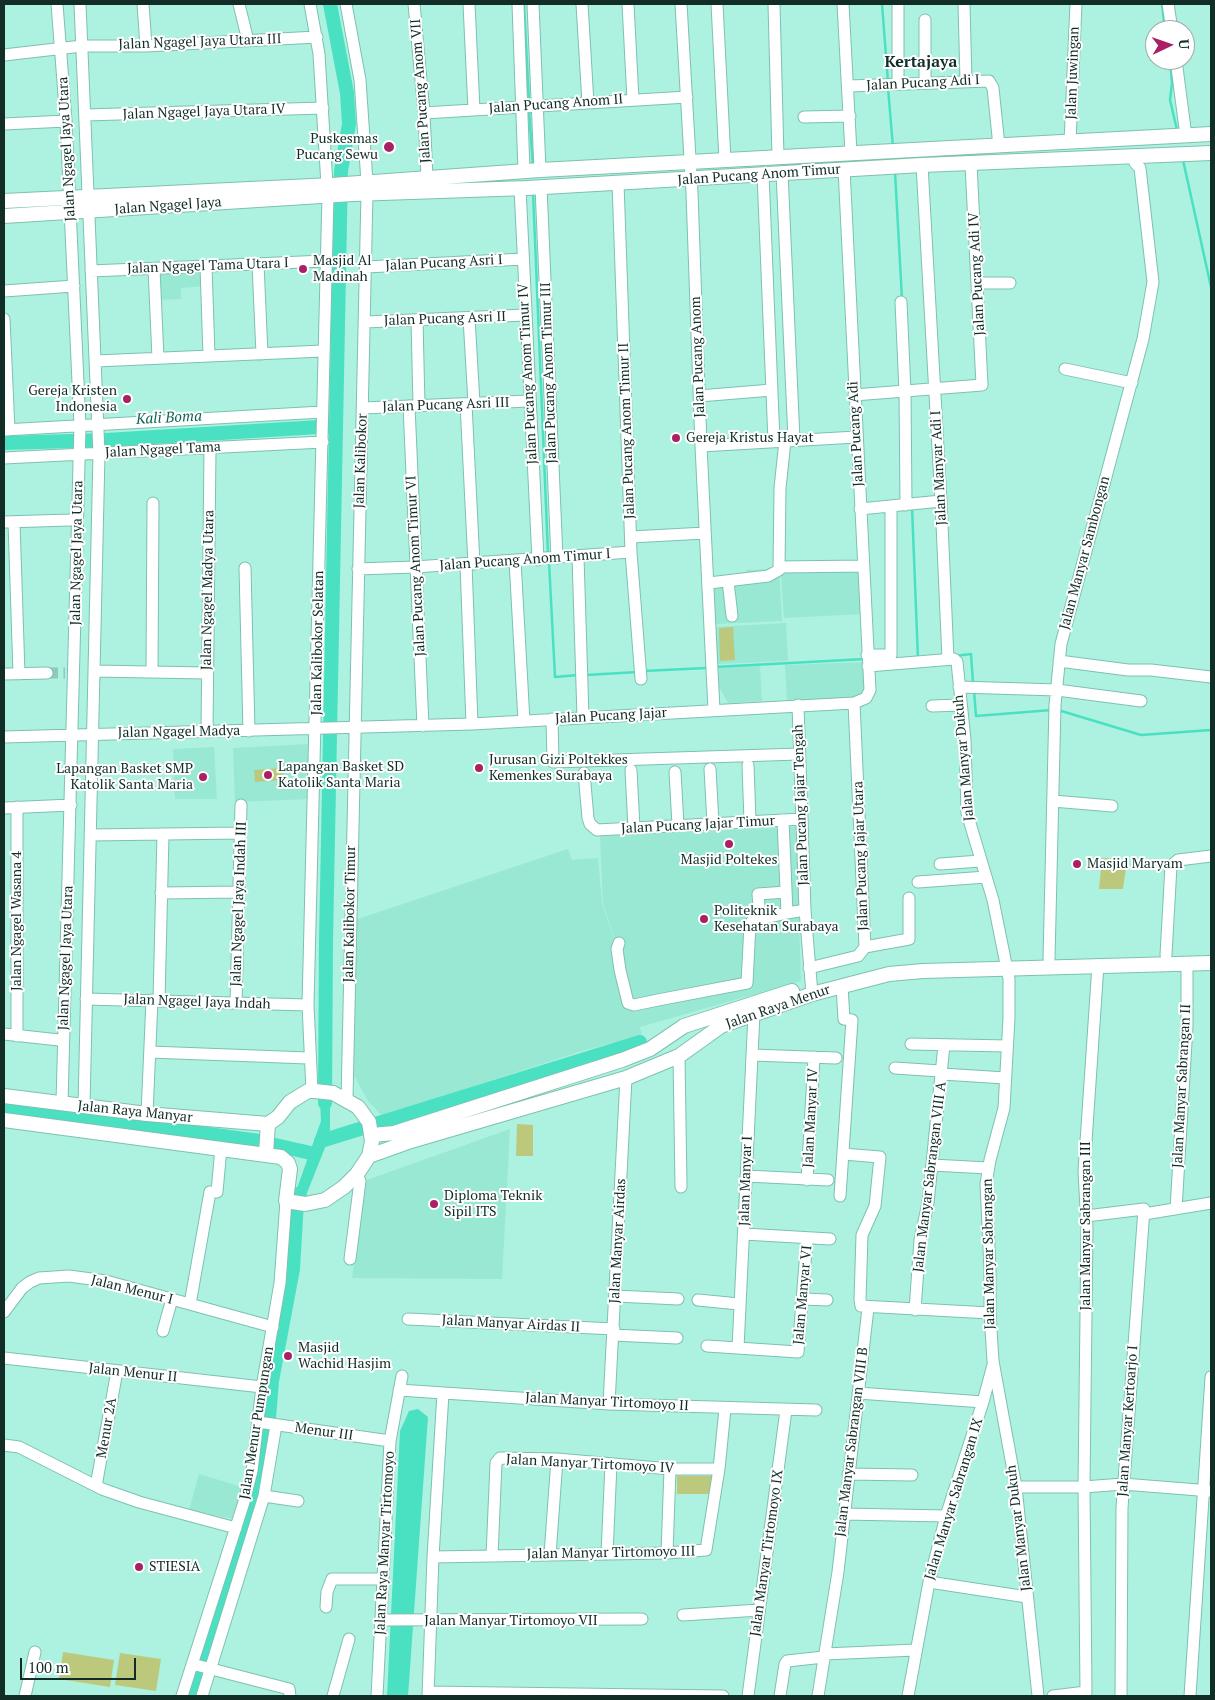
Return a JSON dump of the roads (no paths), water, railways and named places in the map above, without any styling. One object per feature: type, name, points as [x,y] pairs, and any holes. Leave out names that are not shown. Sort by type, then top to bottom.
[{"type":"main road","name":"Jalan Pucang Anom Timur","points":[[330,190],[360,188],[427,178],[532,170],[1211,134]]},
{"type":"main road","name":"Jalan Pucang Anom Timur","points":[[360,188],[462,190],[691,180],[782,172],[922,165],[1140,160],[1211,153]]},
{"type":"main road","points":[[461,175],[462,190]]},
{"type":"main road","name":"Jalan Ngagel Jaya","points":[[4,201],[88,196],[330,190]]},
{"type":"main road","name":"Jalan Ngagel Jaya","points":[[4,216],[89,211],[330,190]]},
{"type":"main road","name":"Jalan Raya Menur","points":[[371,1128],[394,1133],[635,1056],[684,1026],[901,963],[1098,966],[1150,960],[1166,955],[1211,955]]},
{"type":"main road","name":"Jalan Raya Menur","points":[[369,1156],[411,1141],[626,1078],[679,1056],[722,1026],[811,990],[842,986],[902,972],[1005,965],[1049,959],[1150,960],[1187,964],[1211,963]]},
{"type":"main road","points":[[684,1026],[687,1038],[698,1042]]},
{"type":"main road","points":[[665,1039],[674,1045],[679,1056]]},
{"type":"main road","points":[[546,1085],[552,1099]]},
{"type":"main road","points":[[313,1091],[333,1093],[358,1107],[371,1128],[369,1156],[357,1174],[331,1197],[295,1203],[289,1178],[288,1163],[281,1157],[266,1153],[268,1124],[278,1118],[290,1102],[313,1091]]},
{"type":"main road","name":"Jalan Raya Manyar","points":[[4,1096],[147,1114],[268,1124]]},
{"type":"main road","name":"Jalan Raya Manyar","points":[[4,1120],[266,1153]]},
{"type":"street","name":"Jalan Ngagel Jaya Utara","points":[[57,4],[66,122],[80,430],[70,672],[73,734],[62,1103]]},
{"type":"street","name":"Jalan Ngagel Jaya Utara","points":[[80,4],[99,452],[84,1106]]},
{"type":"street","points":[[143,4],[146,46]]},
{"type":"street","points":[[239,4],[248,42]]},
{"type":"street","name":"Jalan Kalibokor Selatan","points":[[310,4],[317,37],[330,190],[319,351],[323,440],[321,730],[308,1005],[308,1058],[313,1091]]},
{"type":"street","name":"Jalan Kalibokor","points":[[346,4],[360,80],[360,188],[366,267],[358,569],[350,729]]},
{"type":"street","name":"Jalan Pucang Anom VII","points":[[414,4],[424,112],[427,178]]},
{"type":"street","points":[[469,4],[474,110]]},
{"type":"street","points":[[518,4],[530,106],[532,170]]},
{"type":"street","points":[[532,170],[530,106],[533,4]]},
{"type":"street","points":[[582,4],[588,103]]},
{"type":"street","points":[[628,4],[633,100]]},
{"type":"street","name":"Jalan Pucang Anom","points":[[681,4],[691,180],[705,533],[710,583],[714,710]]},
{"type":"street","points":[[717,4],[726,160]]},
{"type":"street","points":[[774,4],[778,157]]},
{"type":"street","points":[[843,4],[849,86],[851,153]]},
{"type":"street","points":[[892,84],[898,4]]},
{"type":"street","points":[[964,4],[966,81]]},
{"type":"street","name":"Jalan Juwingan","points":[[1070,142],[1076,4]]},
{"type":"street","points":[[1168,4],[1170,20]]},
{"type":"street","points":[[925,20],[925,83]]},
{"type":"street","name":"Jalan Ngagel Jaya Utara III","points":[[4,55],[61,50],[82,46],[146,46],[317,37]]},
{"type":"street","points":[[1177,70],[1181,136]]},
{"type":"street","name":"Jalan Pucang Adi I","points":[[849,86],[986,80],[993,85],[999,146]]},
{"type":"street","name":"Jalan Pucang Anom II","points":[[424,112],[687,97]]},
{"type":"street","name":"Jalan Ngagel Jaya Utara IV","points":[[86,115],[323,108]]},
{"type":"street","points":[[804,117],[850,116]]},
{"type":"street","points":[[4,124],[66,122]]},
{"type":"street","name":"Jalan Manyar Sambongan","points":[[1049,959],[1056,690],[1059,661],[1066,620],[1132,383],[1150,308],[1153,282],[1140,160]]},
{"type":"street","name":"Jalan Pucang Adi IV","points":[[935,389],[982,385],[970,164]]},
{"type":"street","name":"Jalan Manyar Adi I","points":[[922,165],[942,501],[948,657]]},
{"type":"street","name":"Jalan Pucang Adi","points":[[844,169],[870,690],[866,698]]},
{"type":"street","points":[[710,583],[728,582],[774,574],[780,566],[780,488],[784,441],[788,316],[782,172]]},
{"type":"street","points":[[763,174],[772,390],[784,441]]},
{"type":"street","name":"Jalan Pucang Anom Timur II","points":[[618,183],[631,537],[640,675]]},
{"type":"street","name":"Jalan Pucang Anom Timur IV","points":[[532,187],[523,259],[525,315],[529,402],[548,559]]},
{"type":"street","name":"Jalan Pucang Anom Timur III","points":[[532,187],[548,559]]},
{"type":"street","name":"Jalan Pucang Asri I","points":[[366,267],[523,259]]},
{"type":"street","name":"Jalan Ngagel Tama Utara I","points":[[92,271],[325,261]]},
{"type":"street","points":[[258,264],[262,354]]},
{"type":"street","points":[[206,266],[209,356]]},
{"type":"street","points":[[154,269],[158,358]]},
{"type":"street","points":[[977,283],[1010,283]]},
{"type":"street","points":[[4,291],[74,286]]},
{"type":"street","points":[[768,300],[787,300]]},
{"type":"street","points":[[901,302],[907,392],[909,505]]},
{"type":"street","name":"Jalan Pucang Asri II","points":[[365,322],[525,315]]},
{"type":"street","points":[[768,316],[788,316]]},
{"type":"street","points":[[469,318],[472,724]]},
{"type":"street","points":[[4,319],[6,430]]},
{"type":"street","name":"Jalan Pucang Anom Timur VI","points":[[417,320],[414,406],[416,568],[423,726]]},
{"type":"street","points":[[96,361],[319,351]]},
{"type":"street","points":[[1065,369],[1132,383]]},
{"type":"street","points":[[854,395],[935,389]]},
{"type":"street","points":[[699,396],[772,390]]},
{"type":"street","name":"Jalan Pucang Asri III","points":[[363,408],[529,402]]},
{"type":"street","name":"Jalan Ngagel Tama","points":[[6,430],[80,430],[322,414]]},
{"type":"street","points":[[701,446],[856,437]]},
{"type":"street","name":"Jalan Ngagel Tama","points":[[4,458],[210,448],[323,440]]},
{"type":"street","name":"Jalan Ngagel Madya Utara","points":[[207,732],[210,448]]},
{"type":"street","points":[[860,509],[942,501]]},
{"type":"street","points":[[152,672],[153,503]]},
{"type":"street","points":[[868,661],[891,655],[891,507]]},
{"type":"street","points":[[19,674],[9,522],[70,520],[77,517]]},
{"type":"street","points":[[631,537],[705,533]]},
{"type":"street","name":"Jalan Pucang Anom Timur I","points":[[358,569],[416,568],[632,552]]},
{"type":"street","points":[[578,557],[583,717]]},
{"type":"street","points":[[515,561],[524,721]]},
{"type":"street","points":[[780,566],[863,566]]},
{"type":"street","points":[[245,568],[249,730]]},
{"type":"street","points":[[728,582],[732,616]]},
{"type":"street","points":[[868,661],[948,657]]},
{"type":"street","name":"Jalan Manyar Dukuh","points":[[948,657],[956,661],[961,686],[967,813],[993,900],[1005,965]]},
{"type":"street","points":[[1059,661],[1128,670],[1151,670],[1211,677]]},
{"type":"street","points":[[94,671],[207,673]]},
{"type":"street","points":[[4,674],[47,673]]},
{"type":"street","points":[[961,686],[1056,690],[1141,702]]},
{"type":"street","name":"Jalan Pucang Jajar","points":[[350,729],[854,703],[866,698]]},
{"type":"street","name":"Jalan Pucang Jajar Utara","points":[[809,968],[858,956],[865,947],[854,703]]},
{"type":"street","name":"Jalan Pucang Jajar Tengah","points":[[798,705],[805,910],[811,990]]},
{"type":"street","points":[[932,706],[961,705]]},
{"type":"street","points":[[552,719],[553,762],[799,754]]},
{"type":"street","name":"Jalan Ngagel Madya","points":[[4,738],[73,734],[350,729]]},
{"type":"street","name":"Jalan Kalibokor Timur","points":[[347,1100],[350,729]]},
{"type":"street","points":[[748,764],[750,821]]},
{"type":"street","points":[[710,769],[712,823]]},
{"type":"street","points":[[631,770],[634,828]]},
{"type":"street","points":[[675,772],[678,825]]},
{"type":"street","name":"Jalan Pucang Jajar Timur","points":[[584,773],[588,818],[594,829],[802,819]]},
{"type":"street","points":[[1053,801],[1112,806]]},
{"type":"street","points":[[4,808],[71,805]]},
{"type":"street","name":"Jalan Ngagel Jaya Indah III","points":[[236,1003],[241,805]]},
{"type":"street","name":"Jalan Ngagel Wasana 4","points":[[17,807],[17,1036]]},
{"type":"street","points":[[783,820],[787,913]]},
{"type":"street","points":[[90,835],[240,833]]},
{"type":"street","points":[[147,1114],[163,834]]},
{"type":"street","points":[[1166,955],[1171,866],[1178,860],[1211,856]]},
{"type":"street","points":[[940,864],[980,861]]},
{"type":"street","points":[[918,882],[986,877]]},
{"type":"street","points":[[161,893],[239,892]]},
{"type":"street","points":[[760,918],[758,894],[786,892]]},
{"type":"street","points":[[865,947],[908,940],[911,934],[909,898]]},
{"type":"street","points":[[619,943],[617,949],[620,970],[628,1003],[634,1004],[658,1000],[747,983],[750,925],[752,921],[805,910]]},
{"type":"street","name":"Jalan Manyar Sabrangan II","points":[[1176,1209],[1187,1026],[1187,964]]},
{"type":"street","name":"Jalan Manyar Sabrangan","points":[[993,1361],[986,1210],[988,1168],[1004,1113],[1010,1018],[1005,965]]},
{"type":"street","name":"Jalan Manyar Sabrangan III","points":[[1053,1696],[1086,1692],[1084,1487],[1086,1216],[1084,1171],[1098,966]]},
{"type":"street","points":[[840,1196],[852,1020],[844,1020],[842,986]]},
{"type":"street","name":"Jalan Ngagel Jaya Indah","points":[[86,998],[308,1005]]},
{"type":"street","name":"Jalan Manyar I","points":[[738,1348],[754,1014]]},
{"type":"street","points":[[4,1034],[63,1042]]},
{"type":"street","points":[[911,1044],[1007,1046]]},
{"type":"street","name":"Jalan Manyar Sabrangan VIII A","points":[[915,1310],[920,1236],[926,1215],[944,1045]]},
{"type":"street","points":[[150,1052],[308,1058]]},
{"type":"street","points":[[752,1055],[836,1058]]},
{"type":"street","points":[[679,1056],[681,1187]]},
{"type":"street","name":"Jalan Manyar IV","points":[[807,1180],[814,1057]]},
{"type":"street","points":[[895,1068],[1005,1078]]},
{"type":"street","name":"Jalan Manyar Airdas","points":[[609,1404],[626,1078]]},
{"type":"street","points":[[190,1304],[210,1192],[217,1192],[221,1148]]},
{"type":"street","points":[[843,1154],[880,1156],[875,1206],[862,1235],[860,1302],[862,1307],[990,1313]]},
{"type":"street","points":[[932,1165],[988,1168]]},
{"type":"street","points":[[350,1259],[360,1181],[357,1174]]},
{"type":"street","points":[[746,1176],[828,1180]]},
{"type":"street","name":"Jalan Menur Pumpungan","points":[[182,1696],[203,1668],[236,1528],[250,1478],[269,1424],[262,1386],[295,1203]]},
{"type":"street","points":[[1086,1216],[1144,1209],[1144,1214],[1211,1203]]},
{"type":"street","name":"Jalan Manyar Kertoarjo I","points":[[1121,1696],[1124,1484],[1144,1214]]},
{"type":"street","points":[[744,1234],[830,1239]]},
{"type":"street","name":"Jalan Manyar VI","points":[[738,1348],[797,1352],[807,1238]]},
{"type":"street","name":"Jalan Menur I","points":[[4,1312],[22,1288],[30,1282],[54,1276],[106,1281],[273,1327]]},
{"type":"street","points":[[616,1296],[678,1299]]},
{"type":"street","points":[[163,1331],[172,1299]]},
{"type":"street","points":[[803,1299],[827,1300]]},
{"type":"street","points":[[698,1300],[739,1304]]},
{"type":"street","name":"Jalan Manyar Sabrangan VIII B","points":[[818,1696],[838,1572],[868,1308]]},
{"type":"street","name":"Jalan Manyar Airdas II","points":[[408,1319],[614,1332],[677,1338]]},
{"type":"street","points":[[706,1346],[738,1348]]},
{"type":"street","name":"Jalan Menur II","points":[[4,1358],[262,1386]]},
{"type":"street","name":"Jalan Manyar Dukuh","points":[[993,1361],[1016,1487],[1038,1696]]},
{"type":"street","name":"Jalan Manyar Sabrangan IX","points":[[908,1696],[928,1582],[946,1516],[983,1402],[993,1361]]},
{"type":"street","name":"Menur 2A","points":[[96,1486],[118,1371]]},
{"type":"street","name":"Jalan Raya Manyar Tirtomoyo","points":[[377,1696],[385,1620],[383,1579],[390,1441],[402,1376]]},
{"type":"street","points":[[1190,1696],[1207,1491],[1211,1376]]},
{"type":"street","name":"Jalan Manyar Tirtomoyo II","points":[[399,1390],[609,1404],[725,1409],[816,1410]]},
{"type":"street","points":[[858,1392],[983,1402]]},
{"type":"street","points":[[443,1393],[433,1557],[428,1694],[723,1696]]},
{"type":"street","name":"Jalan Manyar Tirtomoyo III","points":[[433,1557],[703,1551],[708,1547],[725,1409]]},
{"type":"street","name":"Jalan Manyar Tirtomoyo IX","points":[[748,1696],[786,1410]]},
{"type":"street","points":[[202,1696],[203,1668],[264,1496],[269,1424]]},
{"type":"street","name":"Menur III","points":[[269,1424],[390,1441]]},
{"type":"street","points":[[4,1445],[19,1447],[96,1486],[140,1502],[236,1528]]},
{"type":"street","name":"Jalan Manyar Tirtomoyo IV","points":[[492,1556],[498,1460],[504,1457],[557,1459],[670,1469],[719,1469]]},
{"type":"street","points":[[550,1555],[557,1459]]},
{"type":"street","points":[[607,1554],[611,1464]]},
{"type":"street","points":[[667,1553],[670,1469]]},
{"type":"street","points":[[848,1474],[912,1475]]},
{"type":"street","points":[[1016,1487],[1084,1487],[1124,1484],[1207,1491]]},
{"type":"street","points":[[264,1496],[298,1501]]},
{"type":"street","points":[[844,1514],[946,1516]]},
{"type":"street","points":[[326,1608],[327,1592],[332,1579],[383,1579]]},
{"type":"street","points":[[928,1582],[1027,1597]]},
{"type":"street","points":[[683,1615],[759,1610]]},
{"type":"street","name":"Jalan Manyar Tirtomoyo VII","points":[[385,1620],[642,1619]]},
{"type":"street","points":[[333,1696],[349,1639]]},
{"type":"street","points":[[780,1696],[785,1664],[788,1661],[824,1656],[915,1650]]},
{"type":"street","points":[[26,1696],[35,1652]]},
{"type":"street","points":[[203,1668],[289,1689],[290,1696]]},
{"type":"waterway","points":[[325,1103],[326,940],[341,171],[349,124],[347,93],[330,4]]},
{"type":"waterway","points":[[524,4],[529,102]]},
{"type":"waterway","points":[[882,4],[888,82]]},
{"type":"waterway","points":[[1162,4],[1164,20]]},
{"type":"waterway","points":[[1171,70],[1172,83],[1170,100],[1177,130]]},
{"type":"waterway","points":[[888,88],[893,147]]},
{"type":"waterway","points":[[529,110],[533,167]]},
{"type":"waterway","points":[[1183,160],[1211,287]]},
{"type":"waterway","points":[[895,172],[902,299]]},
{"type":"waterway","points":[[533,192],[548,554]]},
{"type":"waterway","name":"Kali Boma","points":[[4,443],[106,440],[335,426]]},
{"type":"waterway","points":[[912,507],[918,659]]},
{"type":"waterway","points":[[549,562],[555,677],[578,675]]},
{"type":"waterway","points":[[955,656],[971,654],[973,683]]},
{"type":"waterway","points":[[715,667],[865,659]]},
{"type":"waterway","points":[[643,671],[707,668]]},
{"type":"waterway","points":[[586,675],[638,672]]},
{"type":"waterway","points":[[974,691],[976,716],[1052,710]]},
{"type":"waterway","points":[[1058,710],[1141,735],[1211,730]]},
{"type":"waterway","points":[[321,1141],[640,1042]]},
{"type":"waterway","points":[[4,1106],[259,1141]]},
{"type":"waterway","points":[[271,1144],[315,1154]]},
{"type":"waterway","points":[[195,1696],[255,1502],[269,1418],[272,1381],[293,1269],[297,1201],[300,1193]]},
{"type":"tunnel","points":[[47,673],[65,673]]},
{"type":"place","name":"Puskesmas Pucang Sewu","points":[[389,147]]},
{"type":"place","name":"Masjid Al Madinah","points":[[303,269]]},
{"type":"place","name":"Gereja Kristen Indonesia","points":[[127,399]]},
{"type":"place","name":"Gereja Kristus Hayat","points":[[676,438]]},
{"type":"place","name":"Jurusan Gizi Poltekkes Kemenkes Surabaya","points":[[479,768]]},
{"type":"place","name":"Lapangan Basket SD Katolik Santa Maria","points":[[268,775]]},
{"type":"place","name":"Lapangan Basket SMP Katolik Santa Maria","points":[[203,777]]},
{"type":"place","name":"Masjid Poltekes","points":[[729,844]]},
{"type":"place","name":"Masjid Maryam","points":[[1077,864]]},
{"type":"place","name":"Politeknik Kesehatan Surabaya","points":[[704,919]]},
{"type":"place","name":"Diploma Teknik Sipil ITS","points":[[434,1204]]},
{"type":"place","name":"Masjid Wachid Hasjim","points":[[288,1356]]},
{"type":"place","name":"STIESIA","points":[[139,1567]]},
{"type":"district","name":"Kertajaya","points":[[921,62]]}]
